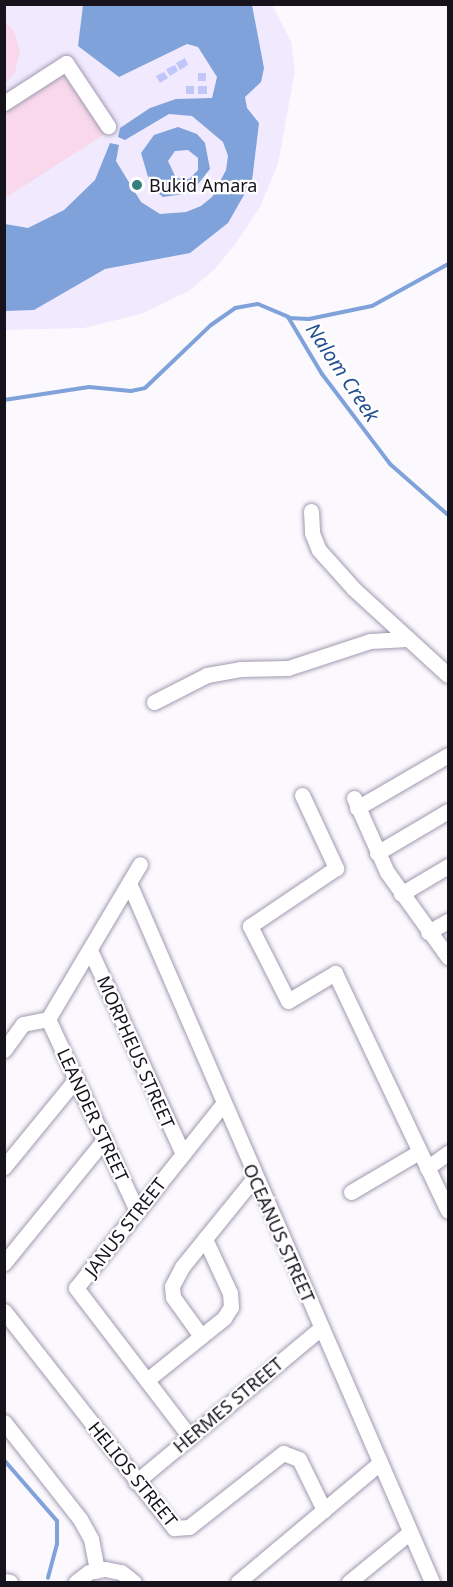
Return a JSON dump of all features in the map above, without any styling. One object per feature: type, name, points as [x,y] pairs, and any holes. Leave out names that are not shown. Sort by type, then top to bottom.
[{"type":"street","points":[[4,103],[66,63],[108,126]]},
{"type":"street","points":[[311,511],[312,533],[319,550],[407,639],[448,675]]},
{"type":"street","points":[[154,702],[207,675],[241,669],[288,668],[370,641],[407,639]]},
{"type":"street","points":[[448,755],[356,803],[377,853],[400,894],[448,957]]},
{"type":"street","points":[[302,795],[336,868],[250,926],[288,1001],[335,973],[419,1152],[448,1208]]},
{"type":"street","points":[[377,853],[448,811]]},
{"type":"street","points":[[4,1050],[22,1023],[48,1019],[140,864]]},
{"type":"street","points":[[400,894],[448,867]]},
{"type":"street","name":"OCEANUS STREET","points":[[129,883],[432,1582]]},
{"type":"street","points":[[428,932],[448,921]]},
{"type":"street","name":"MORPHEUS STREET","points":[[90,950],[183,1154]]},
{"type":"street","name":"LEANDER STREET","points":[[48,1019],[137,1211]]},
{"type":"street","points":[[4,1167],[76,1079]]},
{"type":"street","name":"JANUS STREET","points":[[190,1437],[76,1288],[223,1104]]},
{"type":"street","points":[[4,1263],[104,1140]]},
{"type":"street","points":[[351,1192],[419,1152]]},
{"type":"street","points":[[427,1168],[448,1153]]},
{"type":"street","points":[[201,1336],[173,1297],[172,1286],[205,1239],[255,1177]]},
{"type":"street","points":[[147,1380],[201,1336],[231,1307],[230,1293],[205,1239]]},
{"type":"street","name":"HELIOS STREET","points":[[4,1311],[169,1524],[184,1530],[279,1455],[289,1452],[299,1459],[324,1510]]},
{"type":"street","name":"HERMES STREET","points":[[136,1482],[321,1328]]},
{"type":"street","points":[[4,1422],[80,1519],[91,1539],[97,1570]]},
{"type":"street","points":[[238,1582],[380,1463]]},
{"type":"street","points":[[349,1582],[410,1532]]},
{"type":"street","points":[[76,1582],[97,1570],[120,1572],[134,1582]]},
{"type":"street","points":[[4,1581],[10,1582]]},
{"type":"shaded area","name":"Bukid Amara","points":[[4,5],[272,5],[291,41],[295,71],[278,164],[260,207],[236,243],[215,269],[189,291],[141,314],[84,328],[5,330]]},
{"type":"shaded area","points":[[4,21],[14,31],[20,51],[15,72],[5,84]]},
{"type":"shaded area","points":[[67,68],[108,132],[5,198],[5,108]]},
{"type":"water","points":[[83,5],[252,5],[264,68],[261,82],[245,97],[247,108],[259,123],[252,181],[228,223],[190,253],[105,269],[34,310],[5,311],[5,224],[28,228],[64,210],[95,180],[110,143],[119,145],[116,161],[141,202],[160,214],[186,212],[201,206],[212,197],[226,170],[228,156],[223,142],[192,116],[169,114],[125,140],[118,137],[120,128],[150,108],[176,99],[212,98],[217,77],[198,47],[187,44],[119,77],[78,46]]},
{"type":"water","points":[[178,127],[197,134],[205,143],[210,169],[191,193],[163,197],[151,187],[141,153],[154,135]],"holes":[[[188,150],[198,158],[198,170],[189,179],[176,178],[168,161],[175,151]]]},
{"type":"building","points":[[185,58],[188,65],[180,70],[176,63]]},
{"type":"building","points":[[175,65],[178,71],[170,76],[166,69]]},
{"type":"building","points":[[164,72],[168,78],[160,83],[156,76]]},
{"type":"building","points":[[198,73],[206,73],[206,81],[198,81]]},
{"type":"building","points":[[186,86],[194,86],[194,94],[186,94]]},
{"type":"building","points":[[198,86],[207,86],[207,94],[198,94]]},
{"type":"waterway","points":[[289,318],[309,319],[372,306],[448,264]]},
{"type":"waterway","name":"Nalom Creek","points":[[4,400],[89,387],[131,391],[145,388],[211,325],[235,308],[258,304],[288,317],[322,374],[390,464],[448,515]]},
{"type":"waterway","points":[[4,1460],[57,1521],[57,1544],[48,1578]]},
{"type":"place","name":"Bukid Amara","points":[[137,185]]}]
